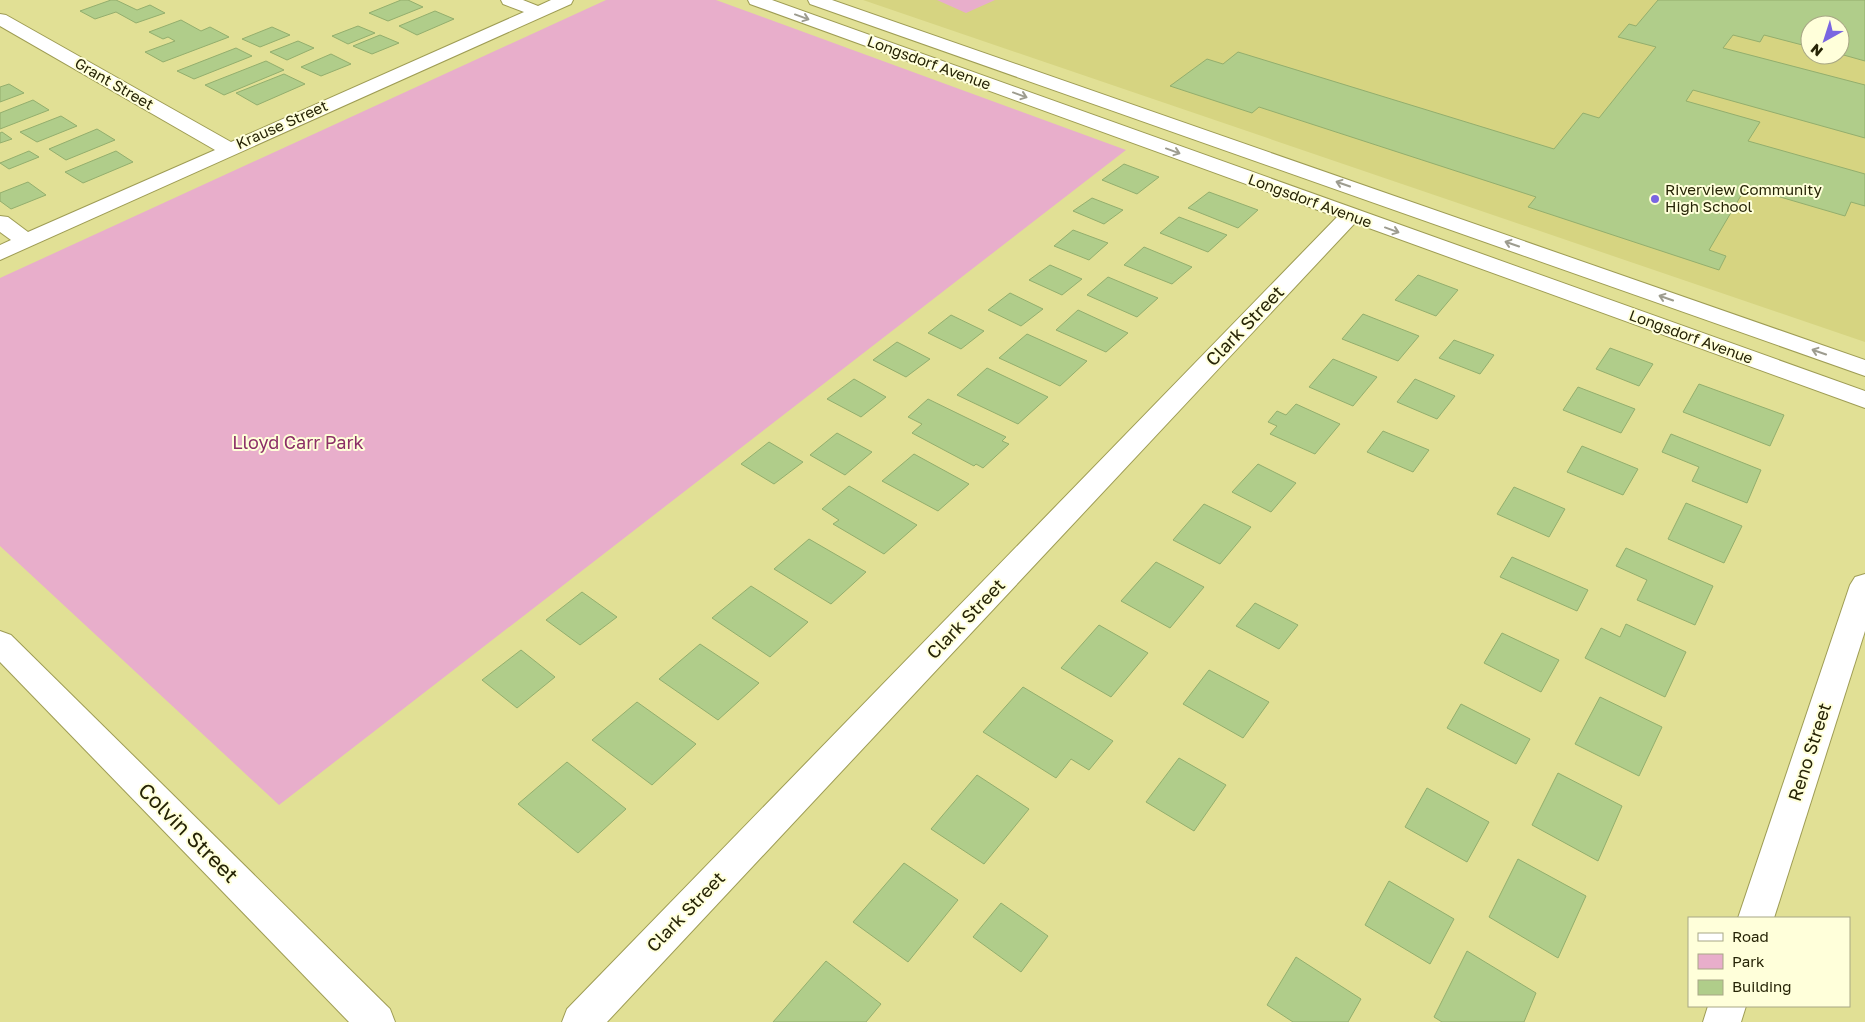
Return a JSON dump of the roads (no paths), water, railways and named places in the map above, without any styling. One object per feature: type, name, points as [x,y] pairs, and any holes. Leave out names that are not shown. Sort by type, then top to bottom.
[{"type":"street","points":[[509,0],[538,12]]},
{"type":"street","name":"Krause Street","points":[[0,253],[228,149],[565,0]]},
{"type":"street","name":"Longsdorf Avenue","points":[[756,0],[1865,400]]},
{"type":"street","name":"Longsdorf Avenue","points":[[816,0],[1865,368]]},
{"type":"street","name":"Grant Street","points":[[0,19],[228,149]]},
{"type":"street","points":[[920,59],[944,45]]},
{"type":"street","points":[[1063,111],[1087,94]]},
{"type":"street","name":"Clark Street","points":[[580,1022],[1351,215]]},
{"type":"street","points":[[0,222],[26,241]]},
{"type":"street","name":"Reno Street","points":[[1756,917],[1865,585]]},
{"type":"street","name":"Colvin Street","points":[[0,643],[376,1022]]},
{"type":"street","points":[[1722,1022],[1727,1007]]},
{"type":"place","name":"Riverview Community High School","points":[[1655,199]]},
{"type":"park label","name":"Lloyd Carr Park","points":[[298,443]]}]
